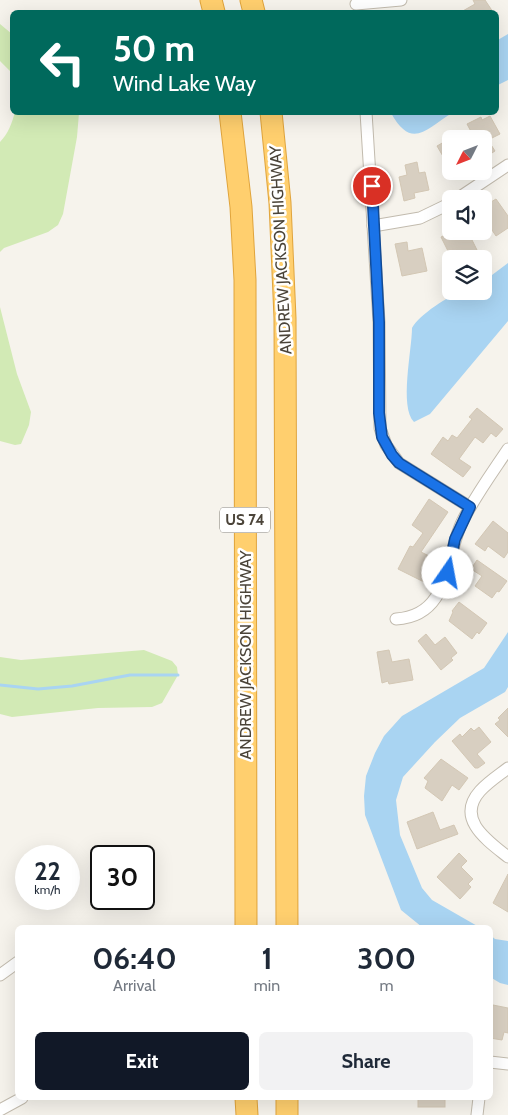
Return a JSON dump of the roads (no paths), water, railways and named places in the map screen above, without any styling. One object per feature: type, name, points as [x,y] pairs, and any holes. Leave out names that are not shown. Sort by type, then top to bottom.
[{"type":"highway","name":"ANDREW JACKSON HIGHWAY","points":[[230,115],[245,280],[246,925]]},
{"type":"highway","name":"ANDREW JACKSON HIGHWAY","points":[[271,115],[280,203],[285,318],[287,925]]},
{"type":"highway","points":[[246,1100],[246,1115]]},
{"type":"highway","points":[[287,1100],[287,1115]]},
{"type":"street","points":[[356,5],[401,0]]},
{"type":"street","points":[[366,115],[379,322],[379,413],[382,437],[399,463],[470,507]]},
{"type":"street","points":[[470,190],[508,165]]},
{"type":"street","points":[[373,226],[420,218],[442,209]]},
{"type":"street","points":[[396,619],[418,614],[440,591],[448,573],[458,530],[470,507],[508,449]]},
{"type":"street","points":[[508,768],[478,792],[474,799],[472,814],[473,821],[481,836],[508,857]]},
{"type":"street","points":[[0,975],[15,964]]},
{"type":"street","points":[[493,1062],[508,1064]]},
{"type":"street","points":[[0,1110],[18,1100]]},
{"type":"street","points":[[477,1115],[479,1100]]},
{"type":"water","points":[[508,34],[508,80],[499,84],[499,39]]},
{"type":"water","points":[[392,115],[449,115],[420,133],[413,134],[399,125]]},
{"type":"water","points":[[508,263],[508,321],[430,414],[414,422],[407,404],[407,378],[412,328],[421,317],[446,300],[492,300],[492,275]]},
{"type":"water","points":[[508,632],[508,687],[505,692],[460,718],[435,742],[403,777],[396,800],[400,835],[422,888],[432,900],[476,925],[420,925],[401,910],[365,815],[366,776],[384,736],[402,716],[484,668]]},
{"type":"water","points":[[493,937],[508,941],[508,985],[493,979]]},
{"type":"waterway","points":[[0,685],[38,689],[72,686],[130,675],[178,675]]}]
